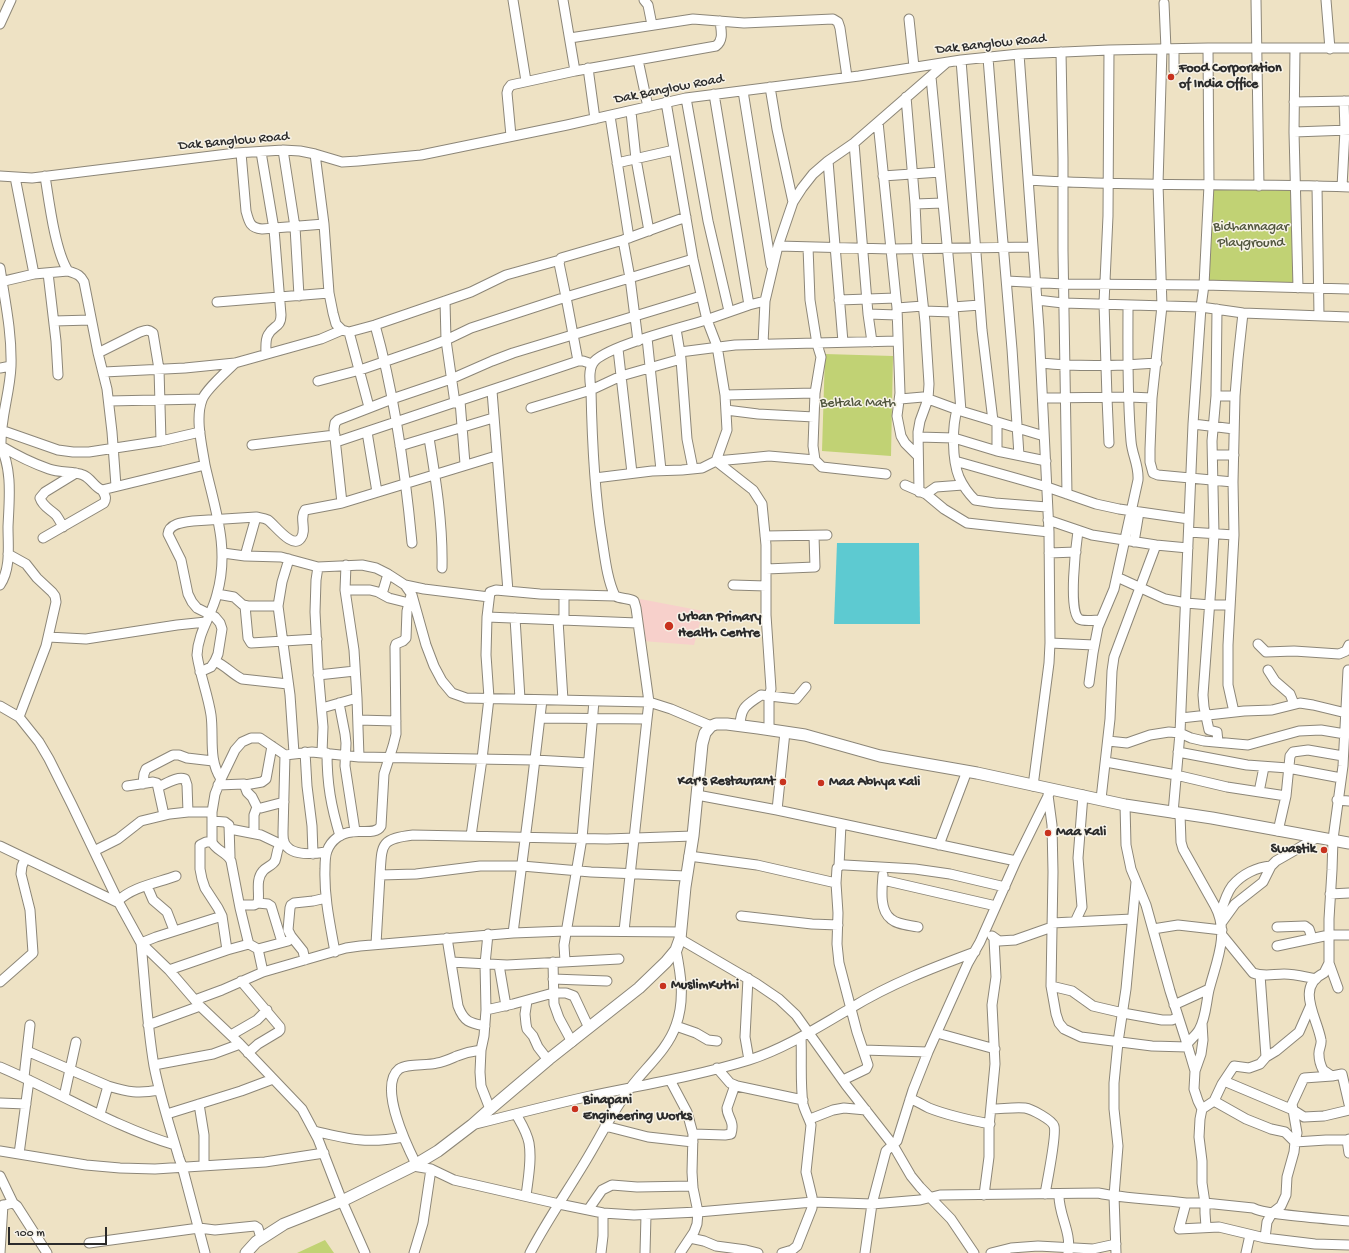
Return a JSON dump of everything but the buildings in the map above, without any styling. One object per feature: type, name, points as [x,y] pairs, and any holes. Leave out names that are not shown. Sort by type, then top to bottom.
[{"type":"main road","points":[[246,1253],[256,1242],[284,1224],[342,1201],[414,1165],[438,1151],[472,1125],[548,1060],[639,988],[666,962],[676,950],[680,935],[686,876],[693,836],[702,744],[705,733],[711,726],[722,724],[740,725],[805,735],[880,756],[967,771],[1033,786],[1050,792],[1083,795],[1125,805],[1349,843]]},
{"type":"street","points":[[0,24],[11,0]]},
{"type":"street","points":[[513,0],[526,81]]},
{"type":"street","points":[[563,0],[575,71]]},
{"type":"street","points":[[1256,0],[1259,186]]},
{"type":"street","points":[[1326,0],[1330,48]]},
{"type":"street","points":[[648,2],[652,25]]},
{"type":"street","points":[[1164,3],[1168,49],[1158,184],[1160,284],[1162,306],[1152,398],[1150,449],[1151,469],[1153,473],[1233,482]]},
{"type":"street","points":[[570,38],[693,19],[744,23],[833,20],[838,22],[840,28],[847,78]]},
{"type":"street","points":[[910,19],[914,68]]},
{"type":"street","points":[[511,136],[508,93],[508,89],[511,85],[588,68],[716,46],[721,39],[720,21]]},
{"type":"street","points":[[1208,48],[1208,185],[1204,285],[1201,307],[1193,424],[1181,718],[1176,775],[1176,813],[1183,849],[1221,926],[1247,966],[1253,973],[1260,975],[1292,974],[1316,980]]},
{"type":"street","name":"Dak Banglow Road","points":[[0,176],[32,178],[241,153],[283,150],[315,154],[342,162],[421,155],[630,112],[686,98],[847,78],[961,60],[1019,54],[1208,48],[1349,48]]},
{"type":"street","points":[[1295,48],[1294,132],[1298,288]]},
{"type":"street","points":[[1168,49],[1174,70]]},
{"type":"street","points":[[1108,50],[1108,183],[1106,283],[1104,303],[1109,443]]},
{"type":"street","points":[[1061,52],[1064,365],[1066,398],[1067,494]]},
{"type":"street","points":[[1019,54],[1036,283],[1049,532],[1050,643],[1047,684],[1033,786]]},
{"type":"street","points":[[988,58],[998,196],[1007,281],[1019,455]]},
{"type":"street","points":[[638,60],[648,107]]},
{"type":"street","points":[[961,60],[980,305],[995,422],[997,451]]},
{"type":"street","points":[[763,344],[765,301],[772,269],[793,202],[802,188],[828,161],[854,143],[931,77],[946,62]]},
{"type":"street","points":[[588,68],[596,119]]},
{"type":"street","points":[[931,77],[953,309],[959,410],[955,418],[954,438],[955,461],[959,477],[974,500],[1047,507]]},
{"type":"street","points":[[770,87],[777,129],[793,202]]},
{"type":"street","points":[[743,91],[772,269]]},
{"type":"street","points":[[714,94],[749,305]]},
{"type":"street","points":[[906,97],[929,370],[928,399],[920,421],[918,437],[918,456],[923,493]]},
{"type":"street","points":[[686,98],[708,221],[729,311]]},
{"type":"street","points":[[1029,180],[1062,182],[1346,187],[1347,101],[1294,102]]},
{"type":"street","points":[[666,102],[693,259],[707,320],[717,346],[724,395],[727,430],[716,461]]},
{"type":"street","points":[[630,112],[636,159],[649,231]]},
{"type":"street","points":[[610,116],[630,278],[636,316],[650,368],[662,470]]},
{"type":"street","points":[[878,122],[897,311],[900,399],[897,416],[899,430],[905,443],[918,456]]},
{"type":"street","points":[[1294,132],[1347,130]]},
{"type":"street","points":[[854,143],[862,248],[872,342]]},
{"type":"street","points":[[283,150],[295,227],[299,296]]},
{"type":"street","points":[[617,163],[674,150]]},
{"type":"street","points":[[261,152],[274,229],[281,321],[267,336],[266,354]]},
{"type":"street","points":[[241,153],[246,211],[252,226],[256,228],[274,229],[324,224]]},
{"type":"street","points":[[315,154],[324,224],[329,293],[336,324],[345,331],[360,370],[369,407]]},
{"type":"street","points":[[828,161],[842,342]]},
{"type":"street","points":[[883,176],[940,172]]},
{"type":"street","points":[[45,176],[58,243],[62,259],[68,271]]},
{"type":"street","points":[[14,177],[34,274]]},
{"type":"street","points":[[1317,186],[1319,316]]},
{"type":"street","points":[[915,204],[943,203]]},
{"type":"street","points":[[104,372],[235,363],[345,331],[375,325],[471,292],[506,275],[626,239],[686,217]]},
{"type":"street","points":[[778,246],[891,249],[1033,247]]},
{"type":"street","points":[[808,247],[810,300],[816,344],[821,357],[815,393],[813,446],[815,460],[822,468],[886,474]]},
{"type":"street","points":[[318,381],[360,370],[446,340],[471,328],[566,297],[693,259]]},
{"type":"street","points":[[560,260],[578,361]]},
{"type":"street","points":[[0,268],[9,323],[11,346],[11,366],[0,446],[9,481],[10,499],[4,527],[8,554],[7,567],[3,581],[0,585]]},
{"type":"street","points":[[1,281],[34,274],[68,271],[77,274],[84,282],[109,401],[116,486]]},
{"type":"street","points":[[48,273],[54,320],[58,376]]},
{"type":"street","points":[[1007,281],[1064,284],[1106,283],[1349,289]]},
{"type":"street","points":[[217,302],[329,293]]},
{"type":"street","points":[[342,503],[335,423],[338,420],[369,407],[451,379],[492,361],[573,334],[701,296]]},
{"type":"street","points":[[839,300],[896,298]]},
{"type":"street","points":[[1037,300],[1064,303],[1201,307],[1217,308],[1243,313],[1349,317]]},
{"type":"street","points":[[445,301],[446,340],[451,379],[458,402],[463,428],[465,464]]},
{"type":"street","points":[[615,596],[612,590],[604,554],[597,508],[592,443],[590,373],[592,364],[597,358],[605,353],[618,348],[707,320],[729,311],[765,301]]},
{"type":"street","points":[[1090,683],[1094,645],[1100,620],[1112,596],[1129,541],[1135,511],[1138,473],[1131,443],[1128,397],[1128,304]]},
{"type":"street","points":[[868,314],[924,308],[953,309],[980,305]]},
{"type":"street","points":[[1217,308],[1216,396],[1213,455],[1214,534],[1203,701],[1210,730],[1217,732],[1218,742]]},
{"type":"street","points":[[1234,712],[1230,700],[1227,676],[1234,535],[1233,482],[1235,396],[1243,313]]},
{"type":"street","points":[[54,320],[91,320]]},
{"type":"street","points":[[375,325],[385,361],[396,422],[406,483],[412,543]]},
{"type":"street","points":[[676,329],[681,356],[687,439],[693,469]]},
{"type":"street","points":[[98,353],[140,332],[150,330],[153,333],[159,369],[161,441]]},
{"type":"street","points":[[531,408],[591,390],[621,376],[650,368],[681,356],[717,346],[898,341]]},
{"type":"street","points":[[618,348],[632,473]]},
{"type":"street","points":[[252,445],[336,439],[367,432],[578,361],[592,364]]},
{"type":"street","points":[[220,782],[213,761],[211,716],[200,672],[197,645],[218,594],[223,553],[218,519],[205,465],[199,413],[202,399],[235,363]]},
{"type":"street","points":[[1041,363],[1106,366],[1156,363]]},
{"type":"street","points":[[0,368],[11,366]]},
{"type":"street","points":[[492,391],[508,591]]},
{"type":"street","points":[[724,395],[815,393]]},
{"type":"street","points":[[1216,396],[1235,396]]},
{"type":"street","points":[[900,399],[918,397],[928,399],[995,422],[1044,436]]},
{"type":"street","points":[[1043,398],[1152,398]]},
{"type":"street","points":[[109,401],[202,399]]},
{"type":"street","points":[[726,410],[814,417]]},
{"type":"street","points":[[400,446],[493,418]]},
{"type":"street","points":[[1193,424],[1234,428]]},
{"type":"street","points":[[1,430],[58,450],[73,452],[89,452],[161,441],[200,432]]},
{"type":"street","points":[[367,432],[377,492]]},
{"type":"street","points":[[918,437],[954,438],[997,451],[1046,461]]},
{"type":"street","points":[[429,438],[442,531],[442,568]]},
{"type":"street","points":[[0,446],[49,469],[84,475],[97,488],[102,490],[108,490],[116,486],[205,465]]},
{"type":"street","points":[[1213,455],[1234,455]]},
{"type":"street","points":[[200,672],[211,667],[215,661],[218,654],[222,629],[220,623],[210,613],[197,608],[188,594],[181,560],[168,534],[169,530],[175,525],[184,522],[218,519],[264,518],[270,521],[289,539],[297,541],[301,539],[302,536],[303,512],[308,509],[342,503],[465,464],[496,456]]},
{"type":"street","points":[[595,478],[662,470],[702,468],[716,461],[769,456],[815,460]]},
{"type":"street","points":[[716,461],[753,490],[762,504],[765,536],[766,616],[771,689],[769,696],[769,730]]},
{"type":"street","points":[[955,461],[1047,487],[1096,504],[1189,519]]},
{"type":"street","points":[[63,527],[58,518],[43,505],[40,498],[45,492],[76,473]]},
{"type":"street","points":[[905,485],[923,493],[944,509],[967,523],[1049,532]]},
{"type":"street","points":[[923,493],[936,487],[963,485]]},
{"type":"street","points":[[43,538],[104,503],[106,496],[102,490]]},
{"type":"street","points":[[0,498],[10,499]]},
{"type":"street","points":[[245,556],[256,517]]},
{"type":"street","points":[[1048,520],[1092,535],[1156,545],[1188,548]]},
{"type":"street","points":[[1078,531],[1073,589],[1076,614],[1078,618],[1082,620],[1100,620]]},
{"type":"street","points":[[1189,532],[1234,535]]},
{"type":"street","points":[[765,536],[827,536]]},
{"type":"street","points":[[766,569],[815,566],[814,536]]},
{"type":"street","points":[[1101,799],[1108,741],[1114,657],[1156,545]]},
{"type":"street","points":[[1049,553],[1076,552]]},
{"type":"street","points":[[223,553],[289,559],[318,567],[346,565],[376,568],[404,585],[489,597]]},
{"type":"street","points":[[8,554],[26,564],[37,578],[55,596],[56,608],[48,637],[19,718]]},
{"type":"street","points":[[258,903],[258,882],[260,876],[262,872],[274,862],[277,848],[282,842],[284,802],[290,754],[288,684],[278,606],[282,582],[289,559]]},
{"type":"street","points":[[346,565],[345,590],[354,650],[359,756]]},
{"type":"street","points":[[318,567],[315,592],[318,675],[322,708],[324,753],[331,808],[340,836]]},
{"type":"street","points":[[382,594],[388,574]]},
{"type":"street","points":[[1117,577],[1141,586],[1160,597],[1186,603],[1230,605]]},
{"type":"street","points":[[404,585],[434,666],[442,681],[452,693],[466,698],[649,702],[671,709],[711,726]]},
{"type":"street","points":[[733,585],[766,586]]},
{"type":"street","points":[[345,590],[370,590],[389,598],[410,598]]},
{"type":"street","points":[[471,836],[489,698],[486,655],[487,617],[490,592],[492,590],[564,595],[615,596],[634,601],[649,702],[624,931]]},
{"type":"street","points":[[218,594],[234,597],[245,606],[278,606]]},
{"type":"street","points":[[563,700],[561,620],[564,595]]},
{"type":"street","points":[[335,952],[326,898],[326,852],[340,836],[346,833],[355,831],[375,831],[381,826],[384,774],[396,734],[395,647],[396,644],[406,638],[406,621],[410,598]]},
{"type":"street","points":[[245,606],[248,638],[250,643],[317,639]]},
{"type":"street","points":[[487,617],[637,623]]},
{"type":"street","points":[[515,618],[520,700]]},
{"type":"street","points":[[48,637],[86,638],[177,624],[206,622]]},
{"type":"street","points":[[1050,643],[1094,645]]},
{"type":"street","points":[[1258,644],[1266,652],[1294,651],[1339,654],[1346,651],[1349,645]]},
{"type":"street","points":[[215,661],[227,667],[236,676],[242,679],[288,684]]},
{"type":"street","points":[[1268,670],[1275,682],[1290,694],[1294,704]]},
{"type":"street","points":[[1332,1076],[1323,1070],[1318,1055],[1321,1042],[1316,1020],[1310,1007],[1308,992],[1310,985],[1324,973],[1329,963],[1329,919],[1333,840],[1337,800],[1346,755],[1344,734],[1348,670]]},
{"type":"street","points":[[318,675],[355,671]]},
{"type":"street","points":[[740,725],[740,715],[744,708],[761,695],[796,699],[806,687]]},
{"type":"street","points":[[322,708],[357,698]]},
{"type":"street","points":[[513,933],[542,700]]},
{"type":"street","points":[[565,961],[564,945],[582,838],[594,701]]},
{"type":"street","points":[[339,703],[346,738],[345,766],[355,831]]},
{"type":"street","points":[[1181,718],[1234,712],[1272,710],[1294,704],[1305,704],[1346,713]]},
{"type":"street","points":[[0,706],[19,718],[39,742],[50,759],[118,902],[141,943],[169,970],[197,1003],[240,1044],[302,1109],[314,1130],[342,1201],[365,1253]]},
{"type":"street","points":[[540,718],[592,720],[647,719]]},
{"type":"street","points":[[358,720],[396,721]]},
{"type":"street","points":[[1108,741],[1123,743],[1157,734],[1180,733],[1198,740],[1248,745],[1309,730],[1321,730],[1344,734]]},
{"type":"street","points":[[777,810],[785,732]]},
{"type":"street","points":[[230,857],[217,849],[212,842],[213,801],[235,750],[242,742],[251,738],[260,738],[272,746],[290,754],[305,752],[345,756],[535,760],[588,763]]},
{"type":"street","points":[[220,782],[242,783],[245,785],[262,782],[266,779],[272,746]]},
{"type":"street","points":[[1278,831],[1286,796],[1290,756],[1293,752],[1308,750],[1346,755]]},
{"type":"street","points":[[305,752],[313,854]]},
{"type":"street","points":[[1178,752],[1247,765],[1288,768],[1342,775]]},
{"type":"street","points":[[143,784],[146,769],[173,755],[213,761]]},
{"type":"street","points":[[1106,762],[1176,775],[1208,783],[1286,796]]},
{"type":"street","points":[[1259,792],[1264,767]]},
{"type":"street","points":[[939,845],[967,771]]},
{"type":"street","points":[[158,788],[178,779],[185,779],[187,785],[188,812]]},
{"type":"street","points":[[127,786],[155,782],[158,788],[164,815]]},
{"type":"street","points":[[245,785],[247,792],[252,797],[257,807],[254,815],[254,834]]},
{"type":"street","points":[[864,1253],[872,1204],[886,1151],[895,1143],[899,1135],[928,1052],[968,963],[975,952],[1016,861],[1050,792]]},
{"type":"street","points":[[1050,792],[1053,846],[1051,986],[1059,1023],[1064,1029],[1081,1037],[1152,1046],[1187,1045],[1200,1029],[1202,1022],[1209,989],[1219,956],[1221,926],[1229,892],[1237,881],[1253,870],[1271,866]]},
{"type":"street","points":[[697,794],[1016,861]]},
{"type":"street","points":[[1076,922],[1082,908],[1078,858],[1083,795]]},
{"type":"street","points":[[1337,800],[1349,801]]},
{"type":"street","points":[[257,807],[261,808],[284,802]]},
{"type":"street","points":[[1125,805],[1126,845],[1131,869],[1146,905],[1174,1005],[1195,1071],[1194,1089],[1202,1109],[1199,1137],[1206,1227]]},
{"type":"street","points":[[94,851],[118,840],[134,825],[141,821],[164,815],[188,812],[212,816],[228,823],[230,829],[230,857],[249,944]]},
{"type":"street","points":[[841,824],[839,866],[837,868],[836,883],[838,925],[837,944],[839,963],[867,1062],[867,1067],[843,1080]]},
{"type":"street","points":[[230,829],[282,842],[293,850],[313,854],[326,852]]},
{"type":"street","points":[[376,944],[382,855],[384,845],[389,839],[413,835],[634,839],[693,836]]},
{"type":"street","points":[[1221,926],[1235,904],[1263,882],[1271,866],[1282,856],[1318,837]]},
{"type":"street","points":[[212,842],[206,842],[200,845],[200,869],[205,888],[222,916],[227,950]]},
{"type":"street","points":[[0,846],[118,902]]},
{"type":"street","points":[[689,856],[757,865],[836,883]]},
{"type":"street","points":[[0,982],[32,953],[30,910],[22,874],[22,866],[25,859]]},
{"type":"street","points":[[380,875],[416,874],[480,866],[522,866],[576,871],[686,876]]},
{"type":"street","points":[[839,866],[883,867],[930,871],[1005,887]]},
{"type":"street","points":[[883,867],[883,901],[886,913],[890,919],[898,923],[918,927]]},
{"type":"street","points":[[118,902],[127,894],[176,876]]},
{"type":"street","points":[[883,880],[996,906]]},
{"type":"street","points":[[991,1253],[1021,1247],[1052,1246],[1068,1250],[1116,1248],[1114,1196],[1118,1146],[1114,1094],[1118,1042],[1123,1013],[1136,882]]},
{"type":"street","points":[[147,886],[153,900],[167,912],[174,930]]},
{"type":"street","points":[[1330,894],[1349,894]]},
{"type":"street","points":[[305,960],[303,952],[288,930],[291,905],[294,903],[326,898]]},
{"type":"street","points":[[240,905],[258,903],[268,904],[271,906],[282,942]]},
{"type":"street","points":[[141,943],[174,930],[222,916]]},
{"type":"street","points":[[741,916],[812,924],[838,925]]},
{"type":"street","points":[[985,930],[994,939],[1004,942],[1015,940],[1052,925],[1132,919]]},
{"type":"street","points":[[1153,929],[1178,925],[1221,926]]},
{"type":"street","points":[[1277,927],[1305,926],[1309,929],[1312,938]]},
{"type":"street","points":[[148,1025],[241,981],[264,972],[360,946],[488,934],[566,931],[624,931],[680,935],[779,999],[796,1016],[805,1035],[843,1080],[893,1145],[911,1176],[951,1219],[974,1253]]},
{"type":"street","points":[[488,934],[485,964],[486,1010],[480,1072],[481,1086],[490,1109]]},
{"type":"street","points":[[1277,946],[1330,935],[1349,935]]},
{"type":"street","points":[[447,938],[458,1006],[461,1014],[471,1023],[485,1026]]},
{"type":"street","points":[[169,970],[249,944],[258,949],[293,939]]},
{"type":"street","points":[[984,1195],[989,1158],[991,1109],[995,1076],[992,1005],[996,977],[994,939]]},
{"type":"street","points":[[141,943],[148,1025],[159,1090],[182,1166],[205,1253]]},
{"type":"street","points":[[258,949],[264,972]]},
{"type":"street","points":[[530,1253],[586,1162],[605,1126],[629,1088],[656,1058],[676,1026],[682,991],[680,969],[676,950]]},
{"type":"street","points":[[472,1125],[547,1106],[670,1080],[749,1060],[805,1035],[882,991],[912,977],[975,952]]},
{"type":"street","points":[[451,962],[499,964],[619,959]]},
{"type":"street","points":[[553,962],[554,1004],[559,1018],[572,1042]]},
{"type":"street","points":[[1329,963],[1338,988]]},
{"type":"street","points":[[499,964],[506,1006]]},
{"type":"street","points":[[1260,975],[1266,1057]]},
{"type":"street","points":[[748,978],[745,1037],[749,1060]]},
{"type":"street","points":[[553,979],[607,980]]},
{"type":"street","points":[[241,981],[279,1023],[280,1030],[258,1044],[248,1053]]},
{"type":"street","points":[[1051,986],[1072,991],[1093,1006],[1162,1020],[1172,1020],[1178,1017]]},
{"type":"street","points":[[1174,1005],[1209,989]]},
{"type":"street","points":[[486,1010],[527,1001],[553,993],[566,993],[574,996],[589,1028]]},
{"type":"street","points":[[527,1001],[525,1014],[527,1029],[548,1060]]},
{"type":"street","points":[[1202,1109],[1214,1101],[1224,1081],[1234,1066],[1249,1068],[1260,1064],[1266,1057],[1276,1051],[1299,1032],[1310,1007]]},
{"type":"street","points":[[231,1035],[257,1020],[267,1010]]},
{"type":"street","points":[[1195,1071],[1202,1054],[1202,1022]]},
{"type":"street","points":[[20,1154],[26,1104],[27,1051],[30,1025]]},
{"type":"street","points":[[676,1026],[696,1033],[708,1040],[717,1041]]},
{"type":"street","points":[[937,1033],[995,1049]]},
{"type":"street","points":[[782,1253],[792,1250],[797,1246],[806,1226],[813,1202],[806,1172],[811,1125],[803,1100],[805,1035]]},
{"type":"street","points":[[64,1097],[76,1042]]},
{"type":"street","points":[[154,1065],[213,1054],[240,1044]]},
{"type":"street","points":[[481,1050],[467,1052],[438,1063],[405,1066],[399,1069],[395,1074],[392,1083],[392,1097],[396,1118],[414,1165],[431,1169],[454,1180],[588,1210],[646,1215],[813,1202],[872,1204],[920,1200],[940,1195],[1059,1194],[1089,1192],[1114,1196],[1253,1208],[1272,1213],[1349,1221]]},
{"type":"street","points":[[863,1050],[928,1052]]},
{"type":"street","points":[[27,1051],[108,1086],[133,1093],[145,1093],[159,1090]]},
{"type":"street","points":[[0,1067],[27,1078],[149,1137],[175,1145]]},
{"type":"street","points":[[717,1068],[730,1083],[735,1085],[803,1100]]},
{"type":"street","points":[[1266,1238],[1267,1222],[1272,1213],[1281,1206],[1286,1195],[1296,1133],[1292,1104],[1304,1078],[1342,1074],[1349,1104]]},
{"type":"street","points":[[167,1114],[273,1079]]},
{"type":"street","points":[[670,1080],[687,1112],[693,1138],[693,1186],[698,1212],[697,1224],[680,1253]]},
{"type":"street","points":[[1224,1081],[1293,1110],[1304,1117],[1324,1116],[1349,1110]]},
{"type":"street","points":[[605,1126],[648,1137],[693,1138],[725,1136],[731,1134],[732,1123],[727,1112],[727,1108],[735,1085]]},
{"type":"street","points":[[100,1114],[108,1086]]},
{"type":"street","points":[[910,1100],[917,1101],[929,1108],[948,1114],[990,1124]]},
{"type":"street","points":[[1214,1101],[1246,1119],[1271,1129],[1286,1132],[1295,1142]]},
{"type":"street","points":[[0,1103],[26,1104]]},
{"type":"street","points":[[199,1104],[204,1135],[204,1165]]},
{"type":"street","points":[[810,1119],[844,1108],[866,1110]]},
{"type":"street","points":[[991,1109],[1025,1108],[1032,1110],[1052,1123],[1054,1126],[1054,1137],[1045,1194]]},
{"type":"street","points":[[516,1114],[524,1128],[529,1142],[530,1163],[526,1196]]},
{"type":"street","points":[[314,1130],[360,1141],[373,1141],[403,1137]]},
{"type":"street","points":[[1295,1142],[1348,1140],[1349,1153]]},
{"type":"street","points":[[0,1150],[86,1165],[155,1169],[182,1166],[265,1162],[324,1153]]},
{"type":"street","points":[[414,1253],[422,1223],[431,1169]]},
{"type":"street","points":[[0,1176],[13,1203],[17,1206],[47,1253]]},
{"type":"street","points":[[588,1210],[602,1190],[612,1185],[637,1188],[693,1186]]},
{"type":"street","points":[[1059,1194],[1060,1205],[1066,1226],[1068,1250]]},
{"type":"street","points":[[0,1253],[2,1206],[13,1203]]},
{"type":"street","points":[[1186,1203],[1179,1229],[1219,1227],[1266,1238],[1315,1244],[1349,1243]]},
{"type":"street","points":[[601,1253],[603,1212]]},
{"type":"street","points":[[645,1253],[646,1215]]},
{"type":"street","points":[[89,1243],[199,1228],[215,1230],[255,1226],[258,1228],[262,1238]]},
{"type":"street","points":[[1246,1253],[1250,1235]]},
{"type":"street","points":[[690,1238],[704,1241],[716,1246],[758,1253]]},
{"type":"shaded area","name":"Urban Primary Health Centre","points":[[635,598],[703,611],[694,645],[642,641]]},
{"type":"green space","name":"Bidhannagar Playground","points":[[1209,185],[1295,186],[1298,288],[1204,285]]},
{"type":"green space","name":"Beltala Math","points":[[825,354],[893,356],[891,456],[822,451]]},
{"type":"green space","points":[[325,1240],[334,1253],[297,1253]]},
{"type":"water","points":[[837,543],[919,543],[920,624],[834,624]]},
{"type":"place","name":"Food Corporation of India Office","points":[[1171,77]]},
{"type":"place","name":"Urban Primary Health Centre","points":[[669,626]]},
{"type":"place","name":"Kar's Restaurant","points":[[783,782]]},
{"type":"place","name":"Maa Abhya Kali","points":[[821,783]]},
{"type":"place","name":"Maa Kali","points":[[1048,833]]},
{"type":"place","name":"Swastik","points":[[1324,850]]},
{"type":"place","name":"MuslimKuthi","points":[[663,986]]},
{"type":"place","name":"Binapani Engineering Works","points":[[575,1109]]}]
